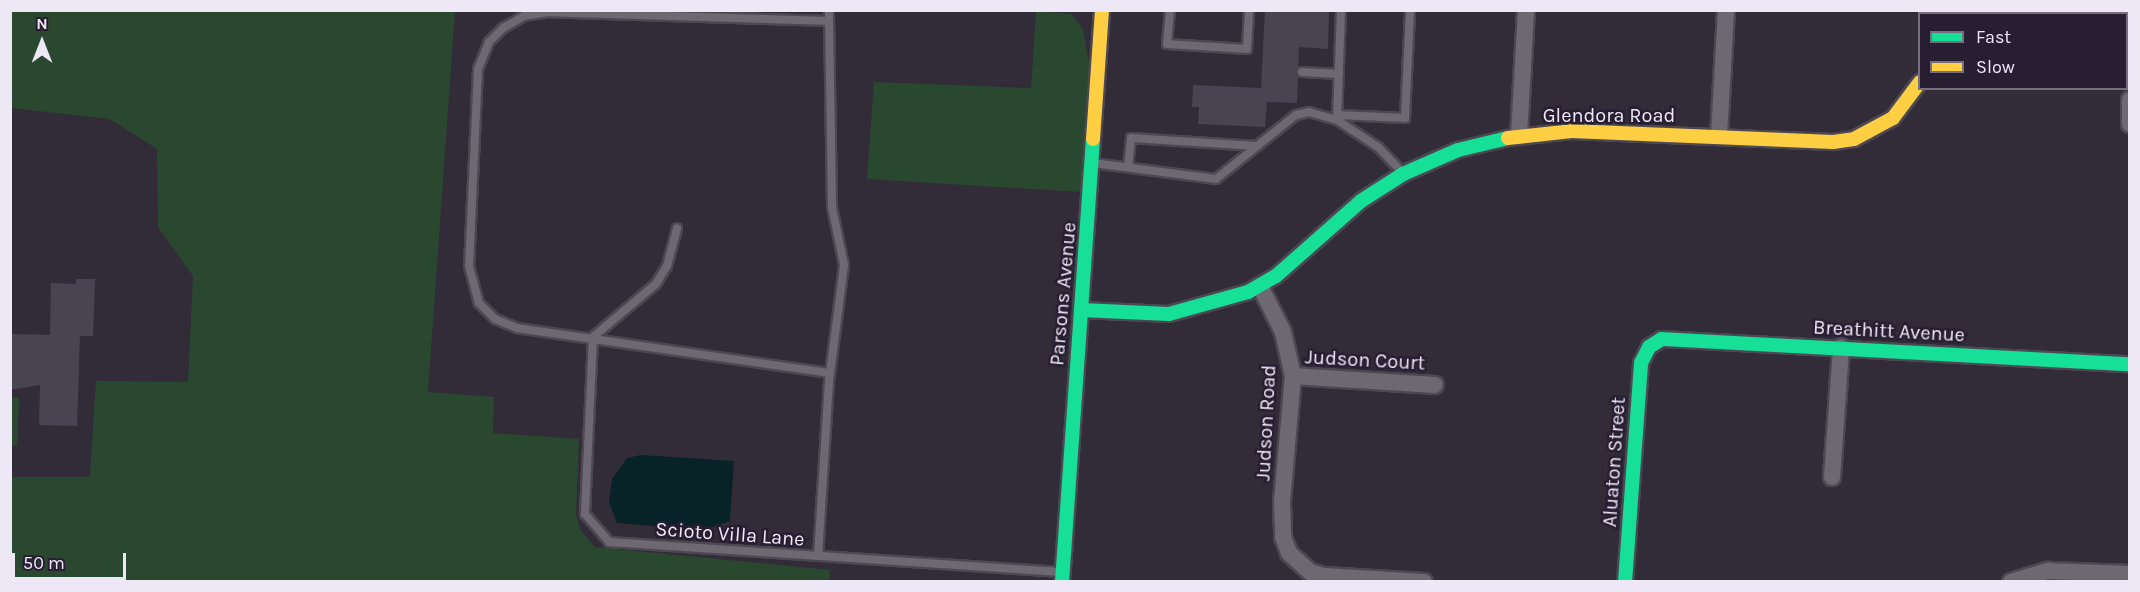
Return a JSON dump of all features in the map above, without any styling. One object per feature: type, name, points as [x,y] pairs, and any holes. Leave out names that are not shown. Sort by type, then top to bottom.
[{"type":"street","name":"Parsons Avenue","points":[[1063,577],[1102,10]]},
{"type":"street","points":[[1519,136],[1526,10]]},
{"type":"street","points":[[1719,136],[1726,10]]},
{"type":"street","name":"Glendora Road","points":[[1081,310],[1169,314],[1210,306],[1260,286],[1361,201],[1403,174],[1458,150],[1519,136],[1572,131],[1833,142],[1854,139],[1893,118],[1918,85]]},
{"type":"street","points":[[2130,100],[2130,124]]},
{"type":"street","name":"Judson Road","points":[[1260,286],[1283,332],[1293,376],[1282,520],[1289,553],[1300,565],[1324,576],[1424,582]]},
{"type":"street","name":"Breathitt Avenue","points":[[1649,347],[1670,338],[2130,364]]},
{"type":"street","name":"Aluaton Street","points":[[1625,582],[1641,363],[1649,347]]},
{"type":"street","points":[[1832,477],[1841,347]]},
{"type":"street","name":"Judson Court","points":[[1293,376],[1435,385]]},
{"type":"street","points":[[2011,582],[2048,571],[2130,574]]},
{"type":"lane","points":[[818,556],[830,373],[844,265],[832,207],[829,10]]},
{"type":"lane","points":[[1170,10],[1167,44],[1247,49],[1249,10]]},
{"type":"lane","points":[[1337,118],[1341,10]]},
{"type":"lane","points":[[1093,163],[1216,179],[1296,115],[1309,111],[1337,118],[1405,118],[1410,10]]},
{"type":"lane","points":[[829,21],[549,11],[524,16],[503,28],[480,58],[469,266],[479,303],[495,319],[526,330],[593,337],[638,349],[830,373]]},
{"type":"lane","points":[[1302,72],[1339,74]]},
{"type":"lane","points":[[1337,118],[1378,147],[1403,174]]},
{"type":"lane","points":[[1128,167],[1131,138],[1257,146]]},
{"type":"lane","points":[[593,337],[656,284],[667,266],[677,228]]},
{"type":"lane","name":"Scioto Villa Lane","points":[[593,337],[585,514],[595,530],[609,542],[818,556],[1063,577]]},
{"type":"green space","points":[[11,10],[455,11],[428,392],[494,397],[493,433],[579,439],[576,514],[580,530],[595,547],[830,570],[829,581],[11,581],[11,477],[90,477],[96,381],[188,382],[193,276],[158,227],[157,149],[110,119],[11,108]]},
{"type":"green space","points":[[1036,11],[1072,14],[1083,30],[1090,68],[1082,192],[867,179],[874,82],[1031,88]]},
{"type":"green space","points":[[11,397],[19,398],[17,446],[11,446]]},
{"type":"shaded area","points":[[641,455],[734,461],[730,521],[704,530],[617,523],[609,502],[612,479],[627,458]]},
{"type":"building","points":[[1265,10],[1329,10],[1328,49],[1299,47],[1297,103],[1267,102],[1265,127],[1198,124],[1199,107],[1192,107],[1193,85],[1261,88]]},
{"type":"building","points":[[76,279],[95,279],[93,336],[80,336],[77,426],[39,425],[40,385],[10,390],[10,334],[50,335],[51,283],[76,284]]},
{"type":"traffic: fast","points":[[1081,310],[1169,314],[1248,292],[1276,276],[1361,201],[1403,174],[1458,150],[1508,138]]},
{"type":"traffic: fast","points":[[1062,582],[1093,139]]},
{"type":"traffic: fast","points":[[1625,582],[1641,363],[1649,347],[1662,339],[2130,364]]},
{"type":"traffic: slow","points":[[1093,139],[1102,10]]},
{"type":"traffic: slow","points":[[1508,138],[1572,131],[1833,142],[1854,139],[1893,118],[1918,85]]}]
